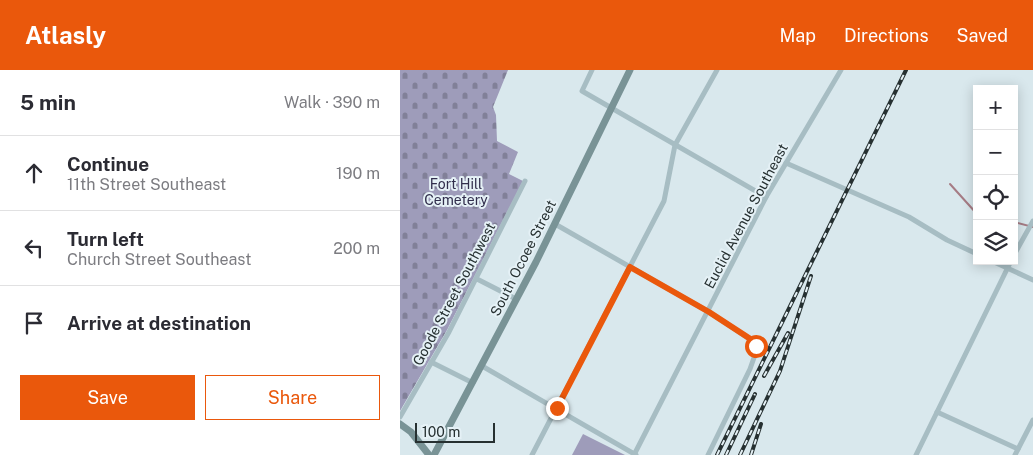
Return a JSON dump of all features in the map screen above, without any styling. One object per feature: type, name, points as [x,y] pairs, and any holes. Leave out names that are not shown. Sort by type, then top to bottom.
[{"type":"street","points":[[592,70],[582,91],[766,197]]},
{"type":"street","name":"South Ocoee Street","points":[[434,455],[555,224],[630,70]]},
{"type":"street","points":[[532,455],[664,200],[675,145],[717,70]]},
{"type":"street","name":"Euclid Avenue Southeast","points":[[635,455],[766,197],[841,70]]},
{"type":"street","points":[[786,163],[909,217],[947,240],[973,252]]},
{"type":"street","name":"Goode Street Southwest","points":[[400,417],[477,279],[525,181]]},
{"type":"street","points":[[1018,248],[1033,221]]},
{"type":"street","points":[[555,224],[709,312],[752,340],[756,348],[750,368],[708,455]]},
{"type":"street","points":[[1000,265],[1033,280]]},
{"type":"street","points":[[916,455],[1010,265]]},
{"type":"street","points":[[477,279],[516,299]]},
{"type":"street","points":[[431,362],[473,383]]},
{"type":"street","points":[[482,366],[635,455]]},
{"type":"street","points":[[937,412],[1018,449]]},
{"type":"street","points":[[1015,455],[1033,420]]},
{"type":"street","points":[[400,424],[411,432],[429,455]]},
{"type":"green space","name":"Fort Hill Cemetery","points":[[400,70],[508,70],[493,107],[496,115],[497,141],[518,152],[509,174],[523,181],[447,330],[400,411]]},
{"type":"green space","points":[[583,434],[625,455],[572,455]]},
{"type":"waterway","points":[[950,184],[973,210]]},
{"type":"waterway","points":[[1018,223],[1033,227]]},
{"type":"railway","points":[[717,455],[906,70]]},
{"type":"railway","points":[[740,455],[780,371],[811,276]]},
{"type":"railway","points":[[764,376],[788,333]]},
{"type":"railway","points":[[726,455],[755,394]]},
{"type":"railway","points":[[751,455],[761,424]]},
{"type":"route","points":[[557,408],[630,267],[709,312],[752,340],[756,346]]}]
